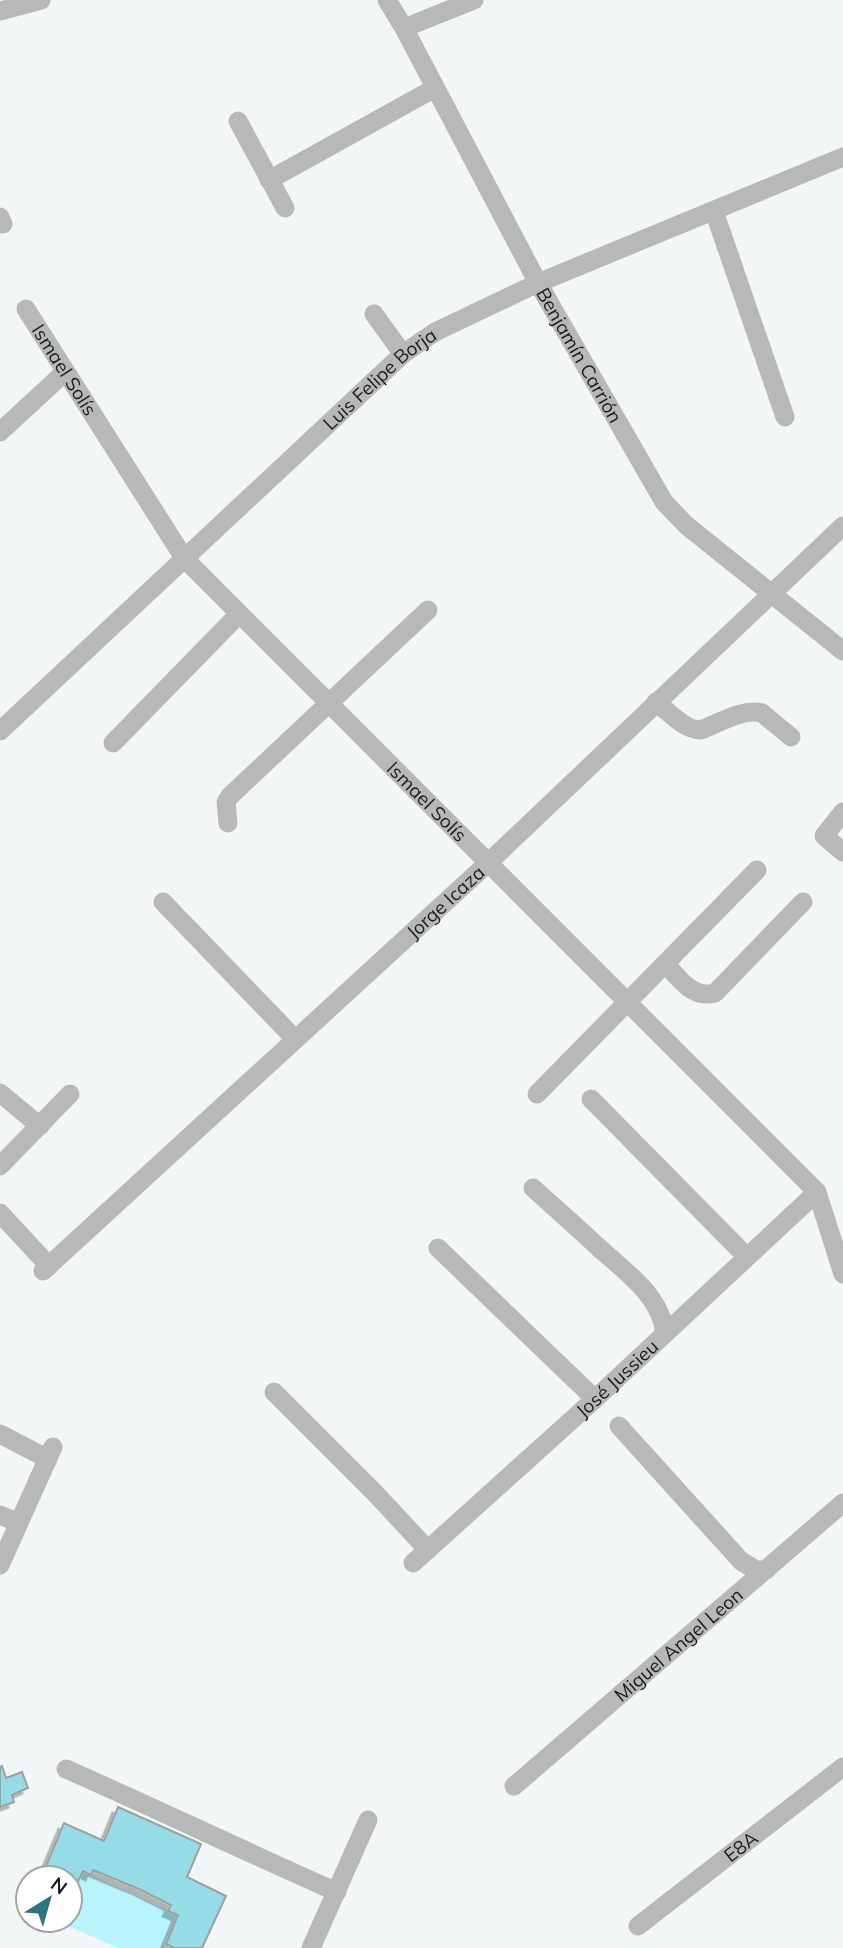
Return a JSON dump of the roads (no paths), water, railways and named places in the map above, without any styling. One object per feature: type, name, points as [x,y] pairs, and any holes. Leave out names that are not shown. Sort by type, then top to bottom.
[{"type":"street","points":[[0,11],[41,0]]},
{"type":"street","name":"Benjamín Carrión","points":[[387,0],[538,284],[664,502],[686,525],[843,651]]},
{"type":"street","points":[[404,28],[474,0]]},
{"type":"street","points":[[270,180],[435,88]]},
{"type":"street","points":[[238,121],[285,208]]},
{"type":"street","name":"Luis Felipe Borja","points":[[0,731],[403,354],[435,332],[538,284],[843,157]]},
{"type":"street","points":[[714,211],[785,417]]},
{"type":"street","name":"Ismael Solís","points":[[26,309],[184,558],[817,1192],[843,1274]]},
{"type":"street","points":[[374,314],[403,354]]},
{"type":"street","points":[[0,432],[65,372]]},
{"type":"street","name":"Jorge Icaza","points":[[0,1213],[46,1269],[488,863],[843,526]]},
{"type":"street","points":[[229,823],[226,802],[230,796],[428,610]]},
{"type":"street","points":[[113,743],[239,614]]},
{"type":"street","points":[[656,702],[695,730],[746,712],[757,712],[762,713],[791,737]]},
{"type":"street","points":[[843,812],[824,836],[843,852]]},
{"type":"street","points":[[537,1094],[757,870]]},
{"type":"street","points":[[163,902],[295,1039]]},
{"type":"street","points":[[666,964],[693,990],[706,995],[715,993],[803,902]]},
{"type":"street","points":[[0,1093],[40,1126]]},
{"type":"street","points":[[0,1166],[70,1094]]},
{"type":"street","points":[[591,1099],[747,1257]]},
{"type":"street","points":[[533,1188],[639,1283],[656,1306],[666,1333]]},
{"type":"street","name":"José Jussieu","points":[[413,1563],[595,1399],[817,1192]]},
{"type":"street","points":[[438,1248],[595,1399]]},
{"type":"street","points":[[274,1392],[428,1550]]},
{"type":"street","points":[[619,1426],[741,1561],[756,1570],[766,1570]]},
{"type":"street","points":[[0,1434],[51,1453],[0,1565]]},
{"type":"street","name":"Miguel Angel Leon","points":[[514,1786],[843,1503]]},
{"type":"street","points":[[0,1515],[19,1523]]},
{"type":"street","name":"E8A","points":[[638,1926],[843,1767]]},
{"type":"street","points":[[66,1769],[337,1892]]},
{"type":"street","points":[[311,1948],[368,1820]]}]
